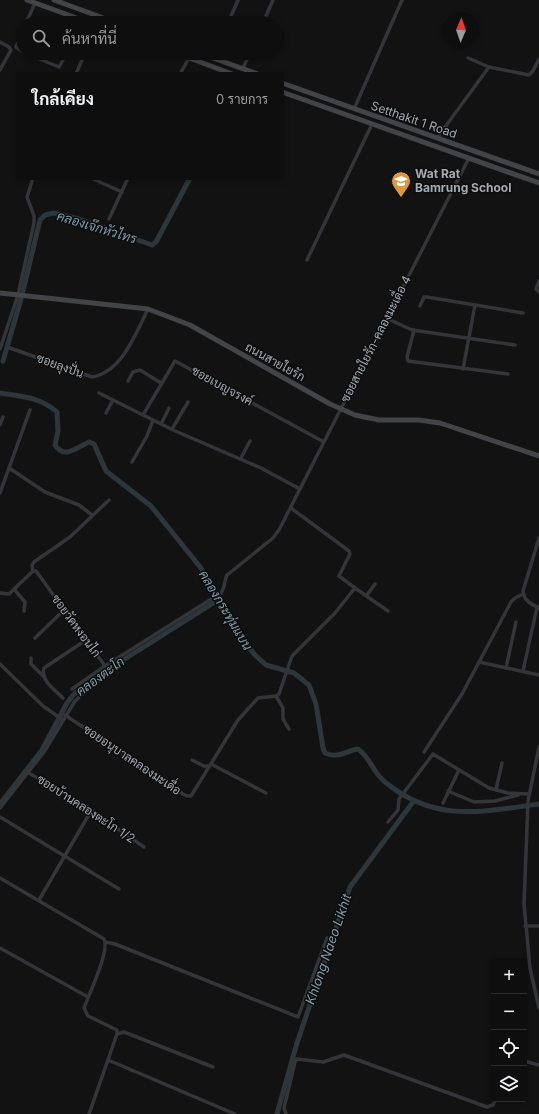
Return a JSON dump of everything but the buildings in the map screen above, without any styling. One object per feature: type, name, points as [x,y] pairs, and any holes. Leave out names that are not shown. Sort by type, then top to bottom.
[{"type":"main road","points":[[54,0],[99,16]]},
{"type":"main road","points":[[35,2],[67,16]]},
{"type":"main road","points":[[195,60],[227,72]]},
{"type":"main road","points":[[224,60],[253,72]]},
{"type":"main road","name":"Setthakit 1 Road","points":[[284,84],[539,174]]},
{"type":"main road","name":"Setthakit 1 Road","points":[[284,93],[539,183]]},
{"type":"main road","points":[[526,178],[529,171]]},
{"type":"main road","name":"ถนนสายใยรัก","points":[[0,293],[148,309],[190,325],[341,409],[355,415],[366,418],[440,423],[539,456]]},
{"type":"street","points":[[231,0],[238,1],[231,16]]},
{"type":"street","points":[[266,16],[273,0]]},
{"type":"street","points":[[354,109],[402,0]]},
{"type":"street","points":[[29,16],[35,2]]},
{"type":"street","points":[[0,42],[9,47],[10,50],[0,70]]},
{"type":"street","points":[[468,58],[489,67],[529,75],[533,71],[539,59]]},
{"type":"street","points":[[42,60],[59,68],[63,60]]},
{"type":"street","points":[[78,72],[82,60]]},
{"type":"street","points":[[181,72],[189,60]]},
{"type":"street","points":[[243,68],[247,60]]},
{"type":"street","points":[[437,138],[489,67]]},
{"type":"street","points":[[307,260],[372,124]]},
{"type":"street","name":"ซอยสายใยรัก-คลองมะเดื่อ 4","points":[[221,593],[227,575],[273,538],[279,530],[469,158]]},
{"type":"street","points":[[0,349],[18,295],[34,223],[34,216],[27,197],[32,180]]},
{"type":"street","points":[[95,180],[122,192]]},
{"type":"street","points":[[109,219],[127,180]]},
{"type":"street","points":[[539,281],[536,289],[539,292]]},
{"type":"street","points":[[420,306],[424,297],[427,297],[523,313]]},
{"type":"street","points":[[463,369],[475,305]]},
{"type":"street","name":"ซอยลุงปั่น","points":[[10,348],[92,377],[99,376],[106,373],[120,360],[148,309]]},
{"type":"street","points":[[386,318],[398,325],[414,330],[515,345]]},
{"type":"street","points":[[414,330],[407,357],[408,361],[508,374]]},
{"type":"street","name":"ซอยเบญจรงค์","points":[[143,415],[161,383],[176,361],[324,442]]},
{"type":"street","points":[[128,381],[133,372],[140,370],[161,383]]},
{"type":"street","points":[[99,393],[161,424],[241,458],[300,488]]},
{"type":"street","points":[[106,413],[113,400]]},
{"type":"street","points":[[172,429],[188,402]]},
{"type":"street","points":[[161,424],[169,408]]},
{"type":"street","points":[[0,492],[30,410]]},
{"type":"street","points":[[0,425],[2,417]]},
{"type":"street","points":[[132,462],[147,436],[153,420]]},
{"type":"street","points":[[241,458],[250,441]]},
{"type":"street","points":[[9,468],[45,492],[79,505],[92,515]]},
{"type":"street","points":[[0,593],[8,595],[33,570],[32,565],[34,562],[70,538],[109,500]]},
{"type":"street","points":[[290,508],[350,550],[350,554],[339,576],[388,611]]},
{"type":"street","points":[[424,752],[462,694],[478,662],[512,602],[515,598],[523,594],[539,538]]},
{"type":"street","name":"ซอยวัดหงอนไก่","points":[[33,570],[36,571],[106,667],[221,593]]},
{"type":"street","points":[[367,595],[375,584]]},
{"type":"street","points":[[14,588],[25,602],[24,611]]},
{"type":"street","points":[[289,729],[283,719],[283,708],[276,696],[280,691],[288,663],[298,649],[335,613],[355,588]]},
{"type":"street","points":[[523,594],[528,602],[538,608],[523,671]]},
{"type":"street","points":[[35,638],[64,610]]},
{"type":"street","points":[[506,668],[516,622]]},
{"type":"street","points":[[43,676],[44,668],[86,640]]},
{"type":"street","points":[[31,658],[31,664],[63,698]]},
{"type":"street","points":[[478,662],[539,675]]},
{"type":"street","points":[[0,664],[56,716],[62,719]]},
{"type":"street","points":[[0,808],[44,752],[62,719],[75,701],[89,688],[109,674],[110,671],[106,667],[72,689]]},
{"type":"street","name":"ซอยอนุบาลคลองมะเดื่อ","points":[[65,715],[187,796],[193,794],[238,720],[252,703],[258,698],[276,696]]},
{"type":"street","points":[[539,747],[528,794],[525,926],[530,968],[539,1008]]},
{"type":"street","points":[[388,822],[398,810],[399,799],[433,754],[476,781],[496,790],[528,794]]},
{"type":"street","points":[[192,760],[204,766],[210,765],[266,793]]},
{"type":"street","points":[[496,790],[502,764]]},
{"type":"street","points":[[443,803],[459,770]]},
{"type":"street","name":"ซอยบ้านคลองตะโก 1/2","points":[[27,772],[91,811],[144,847]]},
{"type":"street","points":[[448,791],[474,802],[509,798],[519,794]]},
{"type":"street","points":[[39,900],[91,811]]},
{"type":"street","points":[[0,817],[63,857],[119,889]]},
{"type":"street","points":[[0,878],[104,939],[106,942],[115,944],[298,1017],[327,938]]},
{"type":"street","points":[[525,926],[539,926]]},
{"type":"street","points":[[89,1114],[117,1034],[117,1030],[88,1016],[84,1008],[102,959],[106,942]]},
{"type":"street","points":[[0,948],[88,997]]},
{"type":"street","points":[[117,1034],[124,1032],[213,1067]]},
{"type":"street","points":[[286,1114],[284,1108],[297,1059],[323,1062],[344,1055],[487,1107],[493,1105],[494,1102]]},
{"type":"street","points":[[108,1060],[236,1114]]},
{"type":"street","points":[[527,1062],[539,1065]]},
{"type":"waterway","name":"คลองเจ๊กหัวไทร","points":[[23,291],[40,220],[45,215],[54,213],[79,219],[152,245],[156,242],[189,180]]},
{"type":"waterway","name":"คลองเจ๊กหัวไทร","points":[[3,361],[21,299]]},
{"type":"waterway","name":"คลองกระทุ่มแบน","points":[[0,393],[30,398],[51,407],[57,412],[58,431],[55,445],[59,449],[63,452],[67,452],[89,442],[94,444],[106,471],[151,506],[201,568],[230,621],[254,654],[266,665],[294,673],[309,685],[316,704],[325,753],[330,755],[338,755],[358,749],[366,756],[377,774],[385,782],[404,795],[422,804],[440,809],[478,811],[539,804]]},
{"type":"waterway","name":"คลองตะโก","points":[[0,804],[42,750],[67,703],[74,694],[120,662],[218,600]]},
{"type":"waterway","name":"Khlong Naeo Likhit","points":[[277,1114],[297,1043],[350,887],[413,802]]},
{"type":"place","name":"Wat Rat Bamrung School","points":[[401,198]]}]
